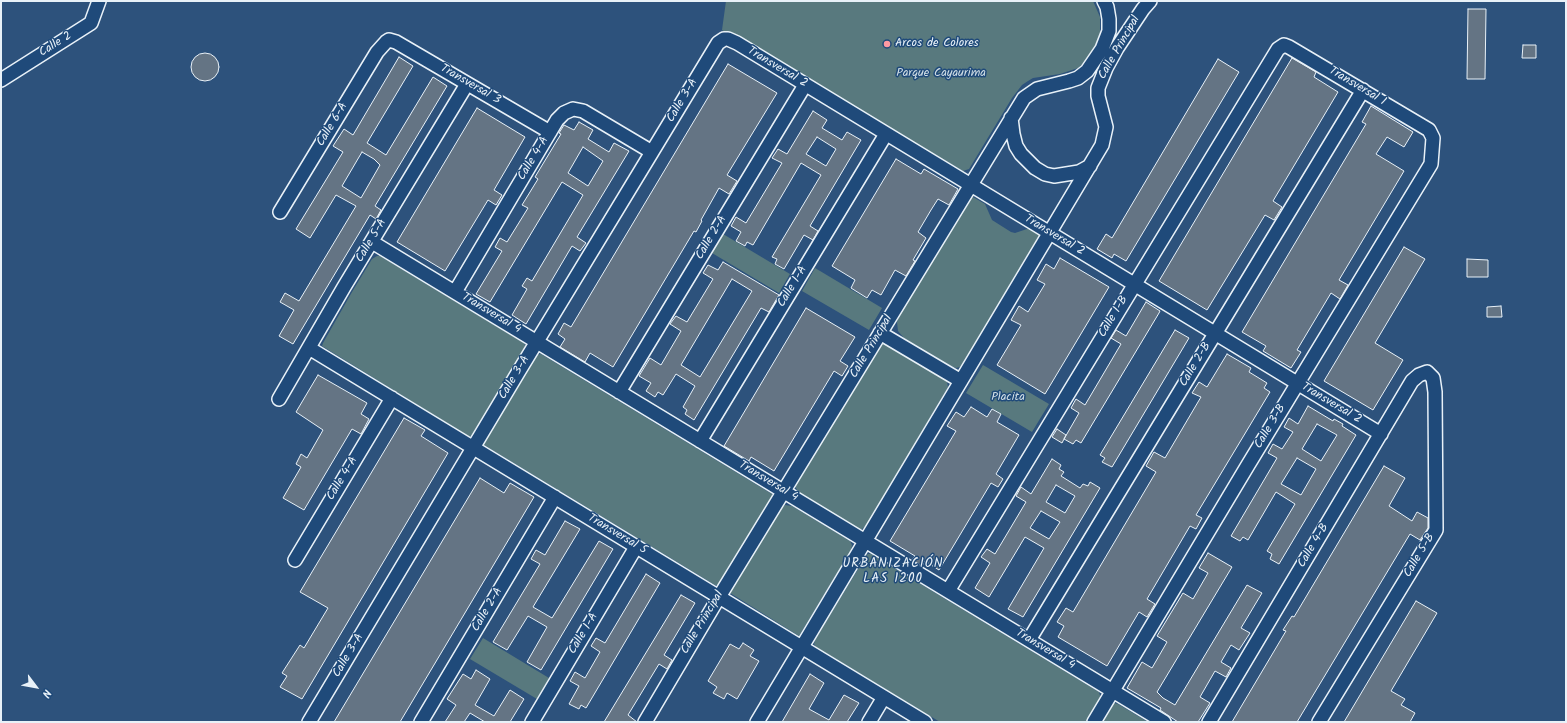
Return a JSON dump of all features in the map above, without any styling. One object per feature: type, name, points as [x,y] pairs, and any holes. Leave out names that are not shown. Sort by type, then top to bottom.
[{"type":"street","name":"Calle 2","points":[[1,80],[91,23],[99,1]]},
{"type":"street","name":"Calle Principal","points":[[645,722],[783,491],[1024,98],[1031,92],[1046,86],[1078,78],[1089,68],[1102,49],[1109,31],[1109,19],[1104,1]]},
{"type":"street","name":"Calle Principal","points":[[757,722],[1102,145],[1106,127],[1098,96],[1101,79],[1117,48],[1150,1]]},
{"type":"street","name":"Transversal 2","points":[[726,38],[737,43],[1381,434]]},
{"type":"street","name":"Calle 3-A","points":[[309,722],[718,43],[720,40],[726,38]]},
{"type":"street","name":"Transversal 3","points":[[389,40],[396,42],[550,132]]},
{"type":"street","name":"Calle 6-A","points":[[280,212],[378,52],[389,40]]},
{"type":"street","name":"Transversal 1","points":[[1284,45],[1290,47],[1429,130]]},
{"type":"street","name":"Calle 1-B","points":[[948,591],[1274,54],[1281,46],[1284,45]]},
{"type":"street","name":"Calle 5-A","points":[[279,399],[467,84]]},
{"type":"street","name":"Calle 2-A","points":[[619,392],[805,85]]},
{"type":"street","name":"Calle 2-B","points":[[1029,640],[1363,90]]},
{"type":"street","name":"Calle 4-A","points":[[455,292],[550,132],[564,112],[577,109],[589,114],[652,152]]},
{"type":"street","points":[[1012,118],[1013,134],[1016,146],[1024,158],[1035,168],[1045,174],[1054,176],[1079,172],[1090,166]]},
{"type":"street","name":"Calle 3-B","points":[[1094,722],[1431,164],[1433,138],[1429,130]]},
{"type":"street","name":"Calle 1-A","points":[[700,441],[886,134]]},
{"type":"street","name":"Transversal 4","points":[[372,242],[1164,722]]},
{"type":"street","points":[[880,333],[961,381]]},
{"type":"street","name":"Transversal 5","points":[[309,348],[926,722]]},
{"type":"street","name":"Calle 5-B","points":[[1319,722],[1436,530],[1435,392],[1432,376],[1427,372],[1423,373]]},
{"type":"street","name":"Calle 4-B","points":[[1209,722],[1412,381],[1423,373]]},
{"type":"street","name":"Calle 4-A","points":[[295,560],[392,398]]},
{"type":"street","name":"Calle 2-A","points":[[422,722],[555,497]]},
{"type":"street","name":"Calle 1-A","points":[[532,722],[636,547]]},
{"type":"street","points":[[869,722],[884,697]]},
{"type":"green space","name":"Parque Cayaurima","points":[[726,1],[1093,1],[1100,17],[1100,33],[1094,49],[1084,63],[1078,68],[1060,74],[1033,78],[1022,85],[1012,98],[969,169],[963,171],[722,30]]},
{"type":"green space","points":[[973,197],[985,204],[992,220],[1011,232],[1015,233],[1030,228],[1040,234],[964,363],[960,367],[956,368],[904,338],[898,331],[897,322],[900,313],[970,198]]},
{"type":"green space","points":[[723,234],[790,274],[779,293],[712,253]]},
{"type":"green space","points":[[380,256],[524,343],[524,351],[471,436],[468,436],[322,346],[372,259]]},
{"type":"green space","points":[[815,268],[882,308],[869,330],[802,291]]},
{"type":"green space","points":[[882,344],[886,344],[943,377],[947,382],[948,387],[867,525],[862,529],[856,529],[799,494],[795,486]]},
{"type":"green space","points":[[541,354],[772,494],[773,498],[719,585],[715,585],[484,445],[483,443],[536,355]]},
{"type":"green space","name":"Placita","points":[[983,365],[1049,404],[1032,432],[966,393]]},
{"type":"green space","points":[[785,505],[792,506],[850,541],[852,545],[851,550],[799,636],[730,593],[781,508]]},
{"type":"green space","points":[[868,554],[871,554],[1099,692],[1101,699],[1088,722],[940,722],[816,647],[814,644],[815,640]]},
{"type":"green space","points":[[483,638],[549,678],[537,699],[470,659]]},
{"type":"green space","points":[[1114,703],[1148,722],[1101,722],[1111,705]]},
{"type":"building","points":[[1468,9],[1486,9],[1485,79],[1467,79]]},
{"type":"building","points":[[1523,45],[1536,45],[1536,58],[1522,58]]},
{"type":"building","points":[[205,53],[215,57],[219,67],[215,77],[205,81],[195,77],[191,67],[195,57]]},
{"type":"building","points":[[399,57],[413,66],[367,143],[386,155],[433,77],[447,86],[375,206],[381,210],[376,219],[370,215],[293,344],[279,336],[294,310],[280,302],[285,293],[299,301],[356,206],[336,195],[310,238],[296,229],[343,152],[333,146],[344,129],[353,135]],"holes":[[[362,152],[374,159],[380,165],[361,198],[342,186]]]},
{"type":"building","points":[[1292,58],[1316,72],[1314,77],[1338,92],[1273,201],[1282,207],[1274,220],[1265,215],[1207,310],[1159,281]]},
{"type":"building","points":[[1218,59],[1239,72],[1126,261],[1114,254],[1112,258],[1097,249],[1106,234],[1112,238]]},
{"type":"building","points":[[728,64],[777,93],[727,175],[737,181],[729,194],[719,188],[696,232],[694,231],[613,367],[590,353],[585,362],[560,347],[565,339],[558,334],[564,323],[571,327]]},
{"type":"building","points":[[1371,106],[1413,132],[1404,147],[1387,137],[1376,154],[1404,171],[1339,280],[1348,285],[1340,299],[1331,293],[1297,350],[1301,352],[1291,368],[1263,351],[1266,346],[1242,332],[1366,124],[1362,122]]},
{"type":"building","points":[[477,108],[525,137],[494,190],[502,195],[496,205],[488,200],[445,271],[397,242]]},
{"type":"building","points":[[813,111],[827,120],[822,128],[842,140],[847,132],[861,140],[810,226],[818,231],[813,240],[804,235],[784,269],[775,264],[777,259],[772,257],[821,175],[801,163],[753,245],[747,242],[745,246],[736,241],[741,232],[731,226],[736,217],[746,223],[782,163],[772,158],[778,149],[787,154]],"holes":[[[817,137],[836,149],[826,166],[806,154]]]},
{"type":"building","points":[[579,122],[593,130],[588,139],[609,152],[614,143],[629,151],[577,237],[586,243],[580,251],[572,246],[526,324],[512,315],[527,289],[522,286],[527,278],[532,281],[583,195],[562,182],[490,302],[476,294],[502,251],[495,247],[500,238],[507,242],[528,208],[522,205],[538,179],[535,177],[561,134],[559,133],[564,125],[574,130]],"holes":[[[583,147],[603,161],[588,186],[568,173]]]},
{"type":"building","points":[[896,159],[921,174],[924,169],[958,189],[949,205],[938,199],[931,210],[918,232],[926,238],[913,260],[915,261],[906,276],[895,270],[881,295],[872,290],[867,298],[851,288],[855,280],[832,266]]},
{"type":"building","points":[[1404,247],[1425,259],[1375,343],[1403,360],[1373,410],[1324,381]]},
{"type":"building","points":[[1060,258],[1109,287],[1045,394],[997,365],[1021,325],[1011,320],[1019,306],[1028,312],[1045,284],[1037,280],[1046,264],[1054,269]]},
{"type":"building","points":[[1467,259],[1488,260],[1488,277],[1467,277]]},
{"type":"building","points":[[723,262],[779,295],[769,312],[761,308],[694,420],[685,414],[687,410],[683,407],[695,386],[676,374],[663,395],[658,392],[655,397],[646,391],[651,383],[639,376],[650,358],[661,365],[681,331],[670,324],[676,316],[687,322],[713,279],[703,273],[708,265],[718,270]],"holes":[[[732,279],[752,291],[700,377],[681,365]]]},
{"type":"building","points":[[1146,302],[1160,311],[1159,313],[1081,443],[1076,440],[1073,444],[1064,439],[1079,413],[1071,408],[1076,399],[1085,405],[1121,344],[1111,338],[1116,330],[1126,336]]},
{"type":"building","points":[[1501,306],[1502,317],[1487,317],[1487,307]]},
{"type":"building","points":[[806,308],[855,337],[840,361],[848,366],[842,376],[834,371],[774,471],[751,457],[749,461],[724,446]]},
{"type":"building","points":[[1175,330],[1189,338],[1112,467],[1102,462],[1105,458],[1100,455]]},
{"type":"building","points":[[1227,354],[1251,368],[1249,372],[1267,383],[1264,388],[1270,392],[1196,515],[1202,518],[1196,529],[1190,526],[1147,599],[1155,604],[1147,617],[1139,612],[1107,666],[1058,637],[1064,626],[1057,622],[1066,608],[1073,612],[1156,472],[1146,466],[1154,452],[1165,458],[1201,397],[1192,393],[1199,382],[1207,387]]},
{"type":"building","points":[[318,375],[367,403],[361,414],[369,419],[361,434],[352,429],[304,510],[283,498],[301,467],[296,464],[301,454],[307,458],[323,430],[296,412]]},
{"type":"building","points":[[1308,406],[1333,421],[1334,419],[1343,424],[1342,426],[1356,435],[1279,564],[1270,559],[1272,554],[1267,551],[1295,504],[1276,492],[1248,540],[1243,537],[1240,541],[1231,536],[1277,458],[1268,453],[1273,444],[1282,449],[1293,432],[1284,427],[1289,418],[1298,424]],"holes":[[[1317,424],[1337,435],[1321,461],[1302,449]],[[1297,458],[1316,469],[1301,495],[1281,484]]]},
{"type":"building","points":[[971,407],[987,417],[992,409],[1001,414],[997,422],[1019,435],[996,474],[1003,479],[998,487],[991,483],[939,570],[925,561],[922,566],[912,560],[915,556],[890,541],[956,431],[947,426],[956,412],[964,417]]},
{"type":"building","points":[[404,418],[425,430],[421,436],[448,453],[302,699],[280,687],[287,676],[282,673],[300,645],[304,648],[328,608],[300,592]]},
{"type":"building","points":[[1057,429],[1066,435],[1062,443],[1052,437]]},
{"type":"building","points":[[1052,459],[1061,465],[1059,469],[1064,472],[1061,476],[1080,488],[1083,484],[1088,486],[1090,482],[1100,488],[1023,617],[1008,609],[1044,548],[1025,537],[989,597],[975,588],[990,563],[981,557],[987,549],[995,554],[1026,502],[1016,496],[1021,487],[1031,494]],"holes":[[[1056,485],[1075,496],[1065,513],[1046,502]],[[1041,511],[1060,522],[1049,539],[1030,528]]]},
{"type":"building","points":[[1384,466],[1405,478],[1389,506],[1412,521],[1417,512],[1428,518],[1428,528],[1420,540],[1410,534],[1297,722],[1232,722],[1286,631],[1283,630],[1292,616],[1294,617]]},
{"type":"building","points":[[480,478],[504,493],[510,483],[534,497],[400,722],[334,722]]},
{"type":"building","points":[[565,521],[580,529],[533,607],[552,618],[599,541],[613,549],[541,670],[527,662],[547,627],[528,616],[507,650],[493,642],[540,564],[531,559],[536,550],[545,555]]},
{"type":"building","points":[[1208,553],[1232,567],[1157,692],[1163,698],[1175,705],[1247,585],[1262,593],[1241,628],[1250,633],[1239,650],[1231,645],[1221,662],[1231,668],[1226,677],[1215,671],[1200,697],[1210,703],[1198,722],[1178,722],[1160,710],[1161,708],[1127,688],[1142,662],[1152,668],[1167,642],[1157,636],[1183,593],[1193,599],[1208,573],[1199,568]]},
{"type":"building","points":[[646,574],[660,583],[586,708],[581,705],[579,709],[569,704],[579,686],[570,681],[575,672],[585,678],[600,652],[591,646],[596,638],[605,643]]},
{"type":"building","points":[[681,595],[695,603],[664,655],[672,660],[667,669],[659,664],[628,715],[637,722],[604,722]]},
{"type":"building","points":[[1416,601],[1437,613],[1391,691],[1405,699],[1401,705],[1415,713],[1410,722],[1344,722]]},
{"type":"building","points":[[743,643],[754,650],[750,656],[759,661],[737,699],[727,693],[724,699],[713,693],[717,687],[708,681],[730,644],[739,649]]},
{"type":"building","points":[[476,670],[490,679],[475,705],[494,716],[510,690],[524,699],[510,722],[485,722],[470,713],[464,722],[445,722],[456,705],[447,699],[463,674],[471,679]]},
{"type":"building","points":[[810,674],[824,683],[809,709],[829,720],[844,695],[859,703],[847,722],[782,722]]},
{"type":"place","name":"Arcos de Colores","points":[[887,44]]},
{"type":"district","name":"URBANIZACIÓN LAS 1200","points":[[893,572]]}]
